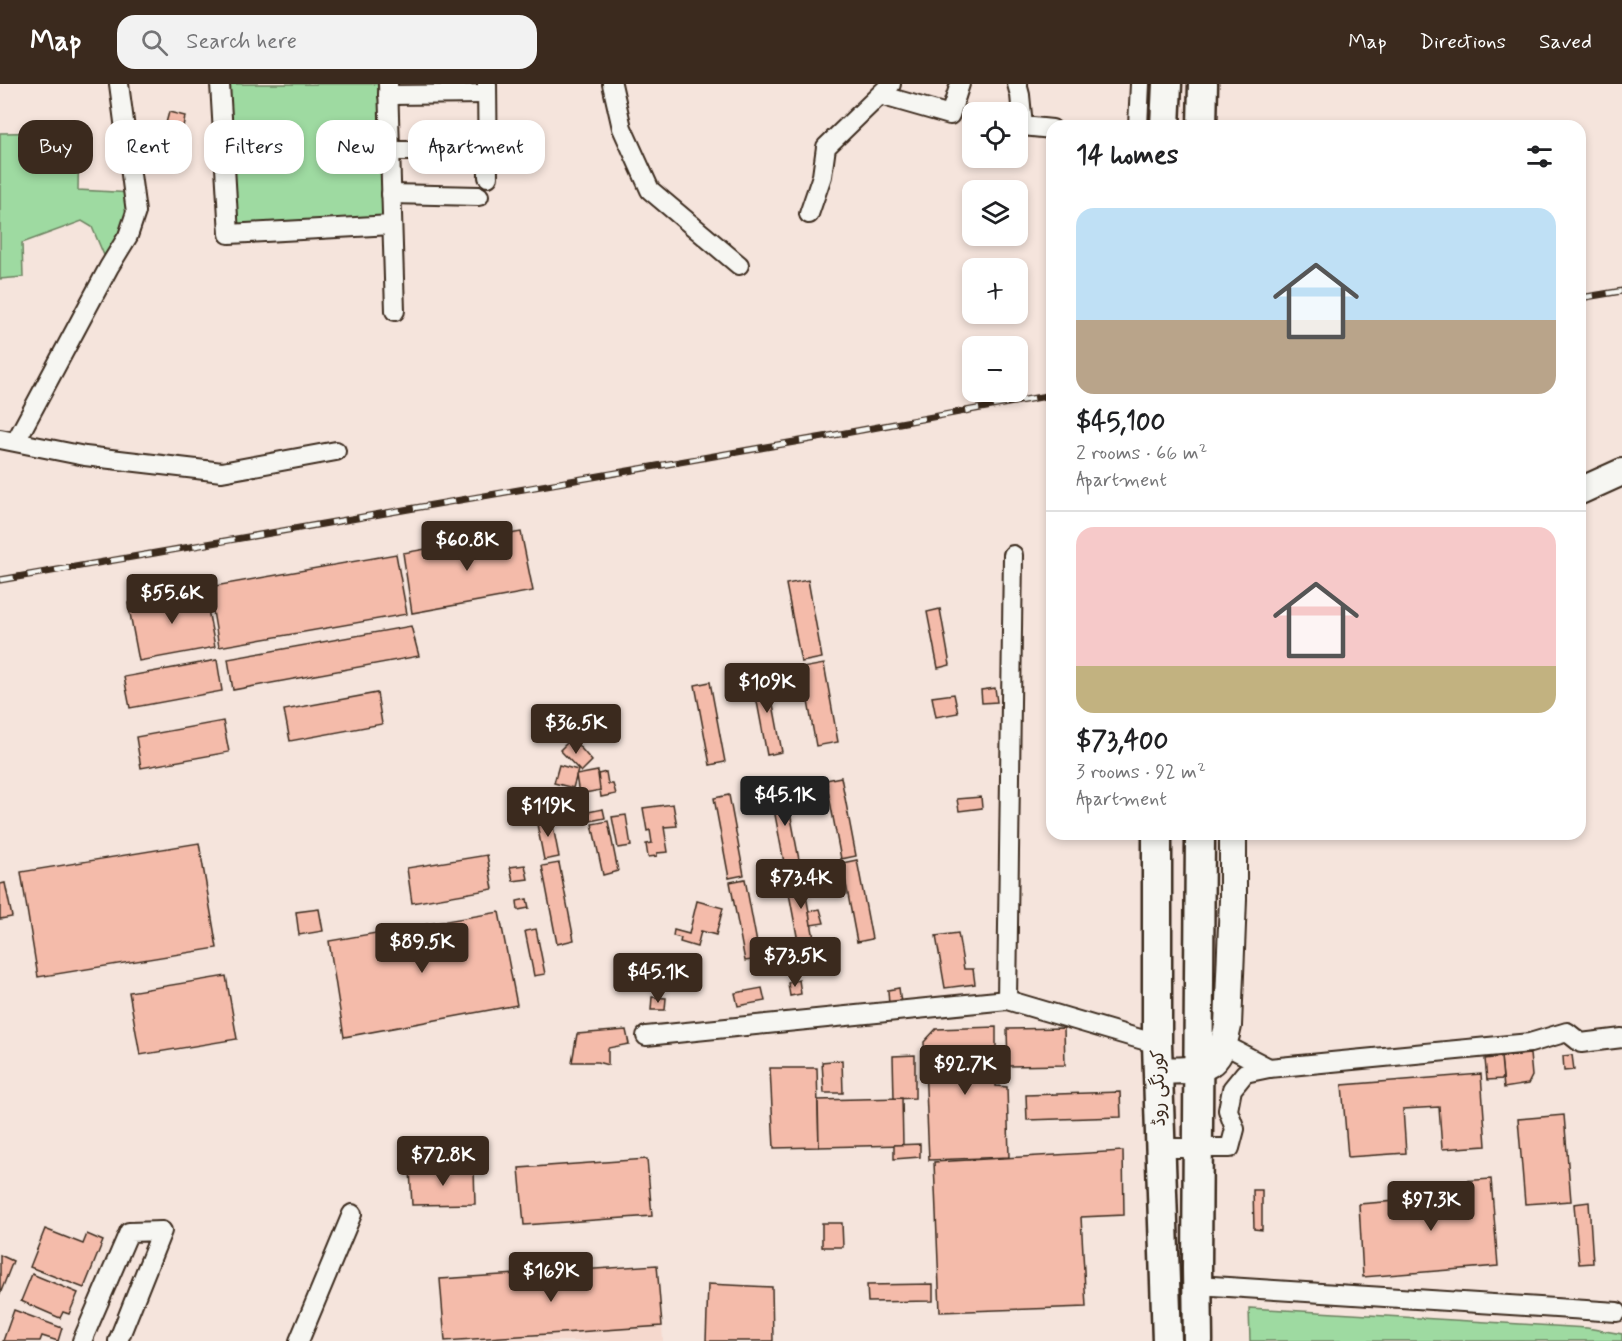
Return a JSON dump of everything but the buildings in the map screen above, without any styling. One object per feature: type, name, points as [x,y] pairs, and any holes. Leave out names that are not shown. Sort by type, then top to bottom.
[{"type":"main road","points":[[1165,120],[1167,84]]},
{"type":"main road","points":[[1202,120],[1203,84]]},
{"type":"main road","name":"کورنگی روڈ","points":[[1157,840],[1158,1058],[1167,1341]]},
{"type":"main road","points":[[1198,1341],[1200,840]]},
{"type":"street","points":[[119,84],[136,212],[128,236],[8,440],[85,456],[222,472],[336,451]]},
{"type":"street","points":[[220,84],[229,234],[392,225]]},
{"type":"street","points":[[612,84],[622,128],[650,190],[739,265]]},
{"type":"street","points":[[809,214],[822,176],[826,147],[885,89],[950,115],[960,84]]},
{"type":"street","points":[[1017,84],[1023,126],[1046,128]]},
{"type":"street","points":[[1138,120],[1140,84]]},
{"type":"street","points":[[389,120],[388,90],[487,89],[488,120]]},
{"type":"street","points":[[391,174],[395,311]]},
{"type":"street","points":[[391,194],[479,196]]},
{"type":"street","points":[[1586,487],[1622,472]]},
{"type":"street","points":[[1007,1000],[1013,555]]},
{"type":"street","points":[[646,1036],[1007,1000],[1158,1058],[1199,1069],[1208,1066],[1215,1059],[1223,1044],[1228,1026],[1233,840]]},
{"type":"street","points":[[1160,1148],[1230,1148],[1235,1129],[1228,1110],[1233,1089],[1245,1073],[1269,1068],[1530,1043],[1568,1032],[1581,1043],[1622,1038]]},
{"type":"street","points":[[1223,1044],[1269,1068]]},
{"type":"street","points":[[299,1341],[352,1214]]},
{"type":"street","points":[[82,1341],[129,1232],[162,1231],[118,1341]]},
{"type":"street","points":[[1197,1285],[1617,1312]]},
{"type":"shaded area","points":[[662,1326],[663,1341],[444,1341]]},
{"type":"green space","points":[[220,84],[378,84],[379,120],[316,120],[316,174],[381,174],[383,221],[229,231],[226,174],[304,174],[304,120],[222,120]]},
{"type":"green space","points":[[0,133],[18,133],[18,174],[78,174],[78,190],[133,193],[109,267],[92,227],[82,221],[22,243],[23,277],[0,279]]},
{"type":"green space","points":[[1249,1308],[1587,1328],[1622,1334],[1622,1341],[1250,1341]]},
{"type":"railway","points":[[1586,297],[1622,291]]},
{"type":"railway","points":[[0,580],[1046,396]]}]
